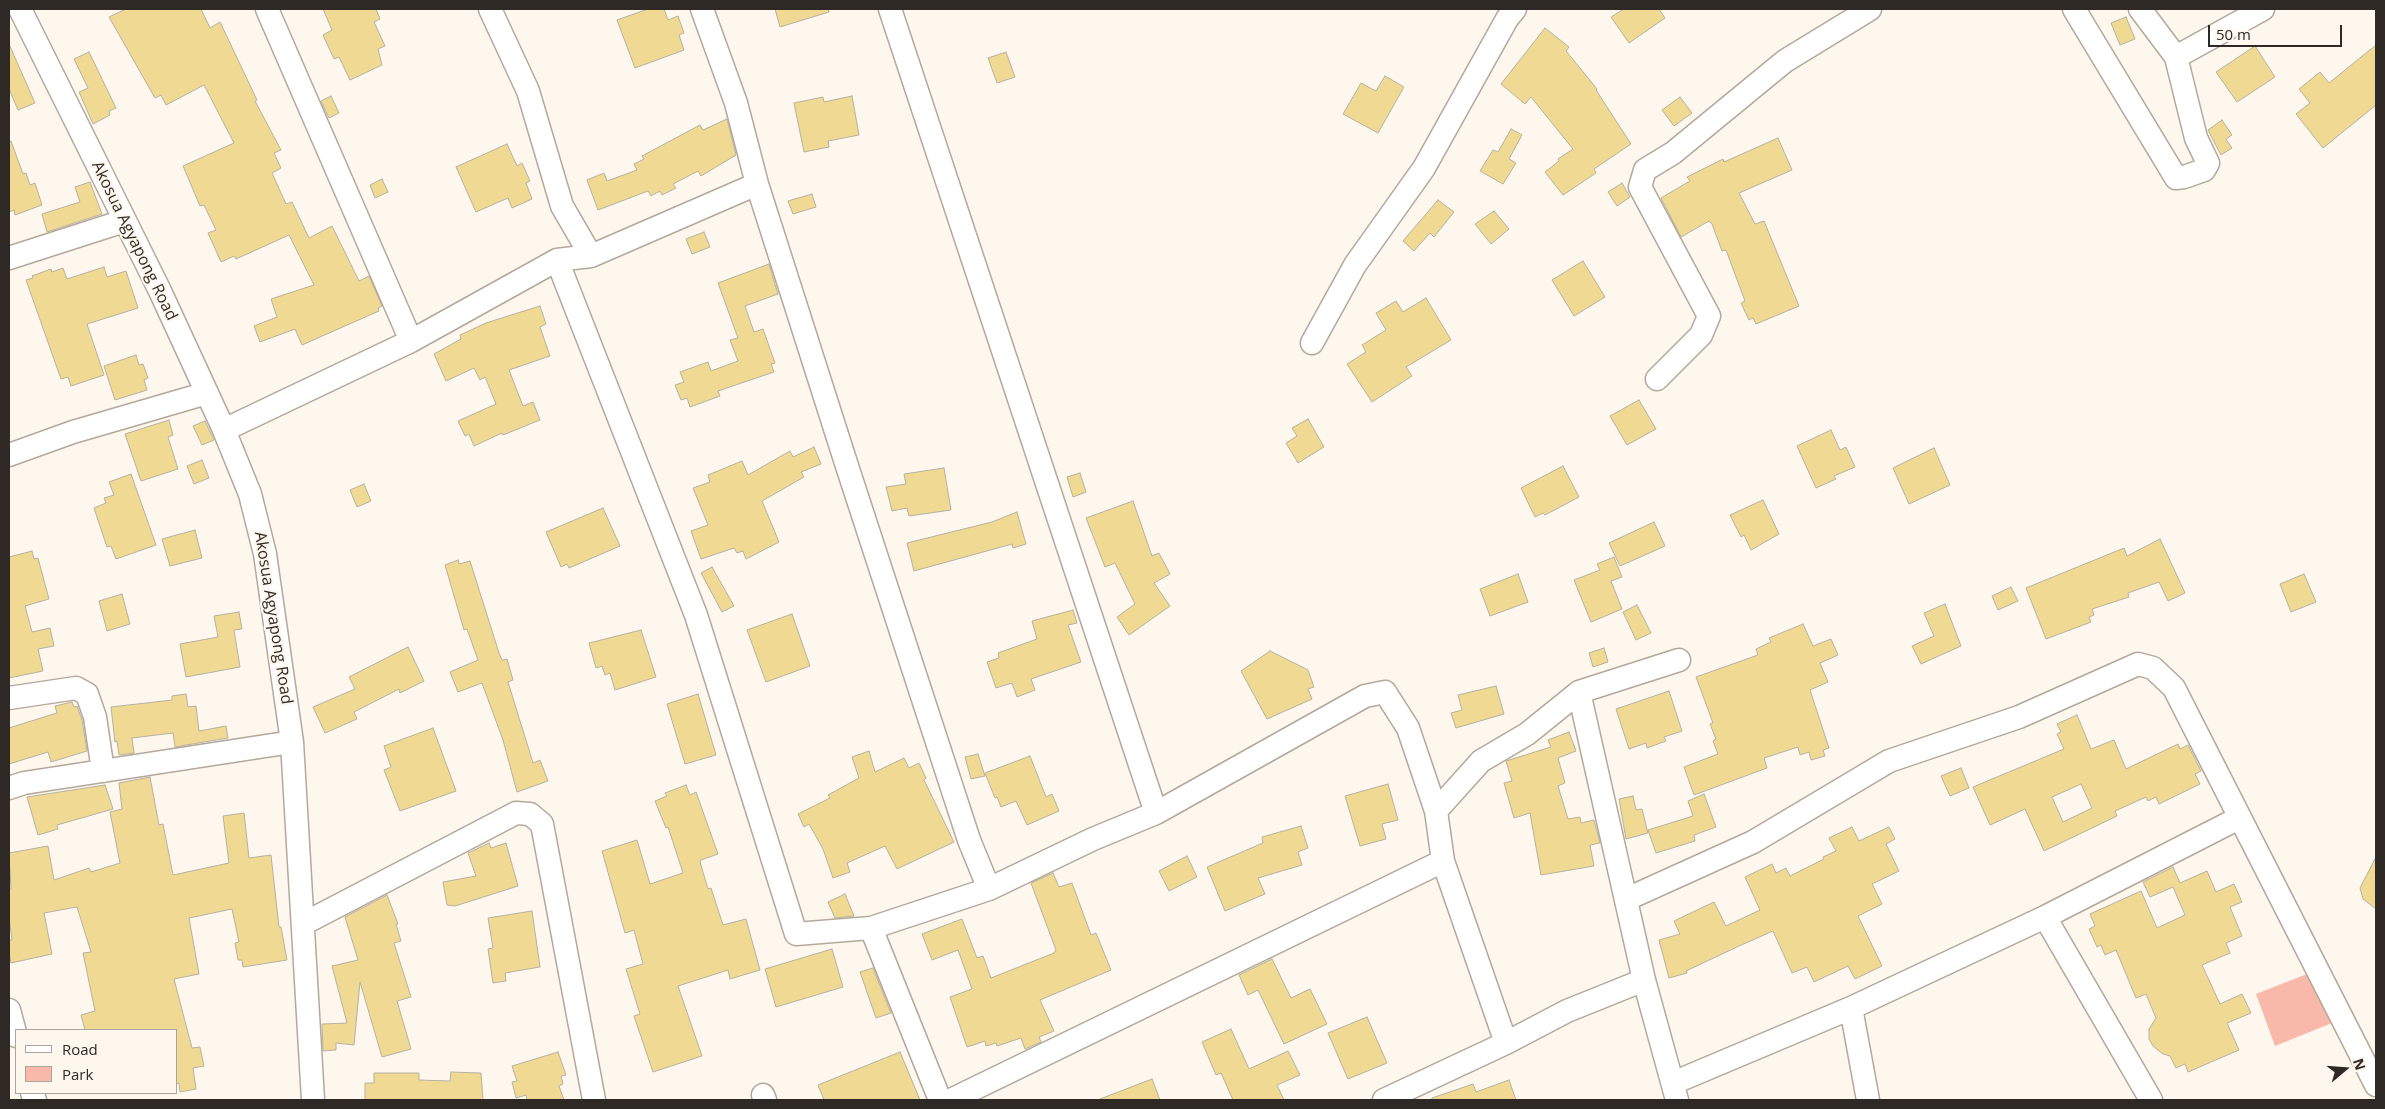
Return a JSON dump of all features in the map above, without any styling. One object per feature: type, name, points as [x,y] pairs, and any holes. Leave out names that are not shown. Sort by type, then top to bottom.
[{"type":"street","name":"Akosua Agyapong Road","points":[[20,9],[160,291],[224,430],[250,494],[266,554],[292,742],[313,1100]]},
{"type":"street","points":[[267,9],[411,341]]},
{"type":"street","points":[[490,9],[528,91],[562,206],[591,256]]},
{"type":"street","points":[[702,9],[736,103],[758,184],[859,504],[970,840],[989,889]]},
{"type":"street","points":[[890,9],[1156,813]]},
{"type":"street","points":[[1312,343],[1355,265],[1424,168],[1507,19],[1515,9]]},
{"type":"street","points":[[1657,379],[1701,336],[1709,316],[1640,187],[1645,170],[1673,153],[1840,16],[1870,9]]},
{"type":"street","points":[[2074,9],[2176,178],[2184,177],[2204,170],[2208,163],[2196,138],[2176,57],[2140,9]]},
{"type":"street","points":[[2176,57],[2263,9]]},
{"type":"street","points":[[224,430],[411,341],[557,260],[591,256],[758,184]]},
{"type":"street","points":[[9,258],[124,221]]},
{"type":"street","points":[[557,260],[696,615],[796,934],[871,928],[989,889],[1093,840],[1156,813],[1365,696],[1385,692],[1408,728],[1436,811],[1443,861],[1506,1043]]},
{"type":"street","points":[[9,455],[73,432],[207,393]]},
{"type":"street","points":[[1436,811],[1481,761],[1527,734],[1578,692],[1679,660]]},
{"type":"street","points":[[1627,899],[1753,842],[1889,761],[2020,717],[2138,664],[2153,668],[2174,688],[2376,1085]]},
{"type":"street","points":[[9,698],[76,688],[87,694],[95,717],[103,772]]},
{"type":"street","points":[[1578,692],[1627,899],[1644,980],[1675,1092],[2045,917],[2239,818]]},
{"type":"street","points":[[9,788],[24,783],[292,742]]},
{"type":"street","points":[[303,924],[516,813],[530,814],[542,824],[594,1100]]},
{"type":"street","points":[[951,1100],[1443,861]]},
{"type":"street","points":[[2045,917],[2151,1100]]},
{"type":"street","points":[[871,928],[940,1100]]},
{"type":"street","points":[[1384,1100],[1506,1043],[1567,1011],[1644,980]]},
{"type":"street","points":[[1851,1008],[1868,1100]]},
{"type":"street","points":[[9,1010],[15,1032]]},
{"type":"green space","points":[[2312,972],[2332,1023],[2275,1046],[2256,994]]},
{"type":"building","points":[[126,9],[201,9],[210,28],[220,22],[257,100],[255,101],[281,150],[274,153],[281,168],[272,173],[286,204],[292,202],[309,238],[332,226],[359,281],[369,276],[382,306],[378,308],[379,311],[302,345],[295,329],[260,342],[254,326],[277,317],[271,299],[314,285],[289,235],[236,259],[234,256],[221,262],[208,233],[216,230],[204,205],[200,206],[183,166],[234,143],[204,85],[166,105],[161,95],[155,98],[109,17]]},
{"type":"building","points":[[323,9],[376,9],[380,19],[374,22],[385,46],[378,49],[382,65],[350,80],[339,57],[334,59],[323,35],[332,30]]},
{"type":"building","points":[[648,9],[664,9],[668,20],[678,16],[684,33],[679,35],[684,50],[635,68],[617,20]]},
{"type":"building","points":[[775,9],[828,9],[829,12],[780,27]]},
{"type":"building","points":[[1624,9],[1659,9],[1665,18],[1629,43],[1611,17]]},
{"type":"building","points":[[2126,17],[2135,39],[2120,45],[2111,23]]},
{"type":"building","points":[[1545,28],[1569,47],[1566,51],[1597,89],[1631,144],[1594,169],[1596,173],[1563,195],[1545,172],[1559,161],[1558,159],[1573,149],[1531,97],[1525,104],[1501,84]]},
{"type":"building","points":[[9,44],[35,103],[18,110],[9,89]]},
{"type":"building","points":[[2376,45],[2376,105],[2323,148],[2296,114],[2310,103],[2299,89],[2320,72],[2329,83]]},
{"type":"building","points":[[2255,46],[2275,77],[2237,102],[2216,72]]},
{"type":"building","points":[[89,52],[116,108],[109,111],[110,115],[93,124],[79,92],[88,88],[74,59]]},
{"type":"building","points":[[1006,52],[1015,77],[997,83],[988,58]]},
{"type":"building","points":[[1385,76],[1404,87],[1378,133],[1343,114],[1361,83],[1376,91]]},
{"type":"building","points":[[331,96],[339,113],[329,118],[321,101]]},
{"type":"building","points":[[852,96],[859,135],[828,141],[829,147],[804,152],[794,103],[823,97],[824,102]]},
{"type":"building","points":[[1680,97],[1692,113],[1674,126],[1662,110]]},
{"type":"building","points":[[727,119],[736,155],[701,176],[698,171],[673,184],[676,188],[662,195],[660,191],[651,196],[648,191],[598,210],[587,180],[604,173],[607,181],[637,170],[634,164],[644,159],[642,156],[700,125],[703,130]]},
{"type":"building","points":[[2222,120],[2232,135],[2226,139],[2232,148],[2221,155],[2208,130]]},
{"type":"building","points":[[1511,129],[1522,135],[1509,159],[1516,163],[1503,184],[1480,171],[1493,150],[1498,152]]},
{"type":"building","points":[[1778,138],[1792,170],[1739,193],[1755,224],[1764,221],[1799,306],[1756,324],[1753,318],[1749,320],[1741,303],[1745,301],[1726,250],[1722,251],[1712,224],[1709,221],[1681,237],[1661,198],[1690,181],[1687,177],[1723,159],[1724,162]]},
{"type":"building","points":[[9,141],[11,141],[23,174],[26,173],[30,185],[35,183],[42,205],[15,215],[14,210],[9,212]]},
{"type":"building","points":[[507,144],[517,166],[522,163],[530,181],[526,183],[532,199],[512,208],[508,198],[476,212],[456,167]]},
{"type":"building","points":[[382,179],[388,192],[375,198],[370,185]]},
{"type":"building","points":[[90,182],[102,214],[47,232],[42,214],[80,202],[75,187]]},
{"type":"building","points":[[1622,183],[1630,197],[1617,206],[1608,192]]},
{"type":"building","points":[[812,194],[816,207],[793,214],[788,201]]},
{"type":"building","points":[[1438,200],[1454,212],[1434,237],[1430,233],[1414,251],[1403,241]]},
{"type":"building","points":[[1494,211],[1509,229],[1491,244],[1475,224]]},
{"type":"building","points":[[704,232],[710,247],[692,254],[686,239]]},
{"type":"building","points":[[1583,261],[1605,297],[1574,316],[1552,280]]},
{"type":"building","points":[[769,264],[778,294],[745,306],[754,332],[763,329],[775,363],[771,364],[774,372],[718,391],[720,396],[690,407],[687,398],[681,400],[675,385],[684,382],[680,372],[708,362],[711,371],[738,361],[730,340],[738,338],[718,283]]},
{"type":"building","points":[[104,267],[107,277],[126,271],[138,308],[87,324],[104,375],[71,386],[68,377],[61,379],[26,280],[51,269],[52,272],[63,268],[67,279]]},
{"type":"building","points":[[1426,298],[1451,340],[1406,367],[1412,376],[1372,402],[1347,364],[1366,352],[1362,345],[1386,330],[1376,313],[1396,301],[1403,312]]},
{"type":"building","points":[[540,306],[546,324],[540,327],[550,356],[509,370],[523,406],[533,402],[540,420],[503,435],[502,433],[474,446],[469,434],[465,436],[458,421],[496,404],[485,377],[480,380],[474,368],[446,381],[434,354],[461,339],[460,335],[486,323]]},
{"type":"building","points":[[136,355],[139,365],[143,364],[148,378],[144,380],[147,390],[115,400],[104,366]]},
{"type":"building","points":[[1639,400],[1656,429],[1627,445],[1610,416]]},
{"type":"building","points":[[1308,419],[1324,447],[1298,463],[1286,443],[1297,436],[1292,428]]},
{"type":"building","points":[[169,420],[173,435],[168,437],[178,469],[141,481],[125,434]]},
{"type":"building","points":[[205,421],[214,440],[202,445],[193,426]]},
{"type":"building","points":[[1831,430],[1840,450],[1846,447],[1855,467],[1834,476],[1836,479],[1816,488],[1797,446]]},
{"type":"building","points":[[814,447],[821,464],[801,472],[804,477],[762,501],[779,542],[746,559],[743,551],[737,553],[734,548],[701,559],[691,531],[708,525],[693,488],[710,482],[708,475],[742,461],[748,475],[790,451],[793,457]]},
{"type":"building","points":[[1934,448],[1950,485],[1909,504],[1893,468]]},
{"type":"building","points":[[202,460],[209,478],[194,484],[187,466]]},
{"type":"building","points":[[1563,466],[1579,497],[1545,515],[1543,513],[1535,517],[1521,488]]},
{"type":"building","points":[[944,468],[951,510],[909,516],[907,508],[892,511],[886,487],[906,484],[904,474]]},
{"type":"building","points":[[1080,473],[1086,492],[1073,497],[1067,477]]},
{"type":"building","points":[[131,474],[156,545],[116,559],[111,546],[107,547],[94,508],[106,503],[104,498],[114,495],[109,482]]},
{"type":"building","points":[[364,484],[371,501],[357,507],[350,490]]},
{"type":"building","points":[[1763,500],[1779,534],[1751,550],[1744,535],[1741,537],[1730,515]]},
{"type":"building","points":[[1133,501],[1152,556],[1159,553],[1170,574],[1154,583],[1170,606],[1129,635],[1117,617],[1135,604],[1115,563],[1105,567],[1086,518]]},
{"type":"building","points":[[603,508],[620,546],[569,568],[567,564],[561,567],[546,532]]},
{"type":"building","points":[[1017,512],[1026,544],[1013,548],[1012,544],[914,571],[907,543],[992,522]]},
{"type":"building","points":[[1654,522],[1665,546],[1620,566],[1609,543]]},
{"type":"building","points":[[195,530],[202,558],[170,566],[162,539]]},
{"type":"building","points":[[2160,539],[2185,593],[2168,601],[2159,582],[2128,593],[2129,597],[2092,609],[2094,615],[2089,617],[2091,622],[2046,639],[2026,588],[2124,548],[2127,556]]},
{"type":"building","points":[[32,551],[34,559],[38,558],[49,599],[25,606],[32,632],[50,628],[54,646],[38,649],[43,671],[9,678],[9,557]]},
{"type":"building","points":[[1614,557],[1622,577],[1611,581],[1622,609],[1591,622],[1574,580],[1600,570],[1597,564]]},
{"type":"building","points":[[458,560],[459,564],[470,561],[499,653],[502,660],[507,659],[513,680],[508,682],[533,763],[540,760],[548,781],[517,792],[503,740],[482,683],[458,692],[450,672],[478,660],[467,629],[464,630],[445,565]]},
{"type":"building","points":[[712,567],[734,606],[722,612],[701,573]]},
{"type":"building","points":[[1518,574],[1528,602],[1490,616],[1480,589]]},
{"type":"building","points":[[2304,574],[2316,602],[2291,612],[2280,584]]},
{"type":"building","points":[[2011,587],[2018,601],[1998,610],[1992,596]]},
{"type":"building","points":[[122,594],[130,624],[107,631],[99,601]]},
{"type":"building","points":[[1945,604],[1961,646],[1921,664],[1912,646],[1934,636],[1924,613]]},
{"type":"building","points":[[1637,605],[1651,633],[1636,640],[1623,612]]},
{"type":"building","points":[[1073,610],[1077,623],[1068,625],[1081,662],[1031,679],[1035,690],[1017,697],[1012,683],[996,688],[987,662],[999,658],[998,653],[1037,639],[1032,621]]},
{"type":"building","points":[[239,612],[242,629],[234,630],[240,667],[186,677],[180,644],[218,637],[214,616]]},
{"type":"building","points":[[792,614],[810,666],[766,682],[747,630]]},
{"type":"building","points":[[1803,624],[1813,646],[1831,639],[1838,655],[1820,663],[1828,682],[1810,690],[1829,748],[1823,750],[1825,756],[1811,760],[1809,752],[1800,755],[1798,747],[1764,758],[1767,768],[1694,795],[1684,767],[1718,754],[1713,741],[1716,739],[1710,724],[1713,723],[1696,677],[1758,655],[1756,649],[1771,642],[1769,638]]},
{"type":"building","points":[[641,630],[656,677],[615,690],[610,673],[605,675],[602,666],[596,668],[589,643]]},
{"type":"building","points":[[408,647],[424,681],[400,693],[399,689],[354,712],[357,719],[325,733],[313,707],[355,689],[349,677]]},
{"type":"building","points":[[1604,648],[1608,662],[1593,667],[1589,653]]},
{"type":"building","points":[[1270,651],[1308,670],[1314,687],[1308,689],[1312,699],[1267,719],[1241,671]]},
{"type":"building","points":[[1496,686],[1504,714],[1456,728],[1451,713],[1462,710],[1458,695]]},
{"type":"building","points":[[1669,691],[1682,731],[1664,737],[1666,741],[1647,748],[1646,743],[1629,749],[1616,709]]},
{"type":"building","points":[[186,694],[188,707],[196,706],[199,731],[226,726],[228,738],[175,747],[173,733],[132,738],[134,753],[119,755],[117,741],[115,742],[111,707],[172,700],[172,696]]},
{"type":"building","points":[[698,694],[716,755],[685,764],[667,704]]},
{"type":"building","points":[[72,702],[74,707],[77,706],[82,720],[87,751],[51,762],[48,752],[9,764],[9,728],[57,713],[55,706]]},
{"type":"building","points":[[2077,715],[2091,749],[2114,740],[2126,769],[2178,744],[2180,749],[2188,745],[2201,771],[2195,774],[2200,784],[2159,804],[2156,797],[2148,801],[2146,797],[2115,811],[2117,816],[2044,851],[2025,809],[1990,825],[1973,787],[2064,749],[2057,734],[2061,732],[2057,724]],"holes":[[[2081,784],[2092,808],[2063,822],[2052,797]]]},
{"type":"building","points":[[433,728],[456,791],[400,811],[384,770],[391,767],[384,746]]},
{"type":"building","points":[[1569,732],[1576,751],[1558,758],[1565,783],[1558,786],[1568,819],[1580,817],[1581,823],[1594,820],[1600,843],[1590,845],[1594,866],[1541,875],[1530,813],[1514,818],[1504,783],[1512,781],[1506,761],[1551,747],[1548,740]]},
{"type":"building","points":[[869,751],[875,772],[904,758],[909,768],[919,763],[926,778],[924,780],[954,842],[897,869],[885,846],[847,863],[850,872],[833,878],[823,849],[809,824],[804,827],[798,814],[830,798],[828,795],[859,778],[852,757]]},
{"type":"building","points":[[978,754],[985,776],[971,779],[965,757]]},
{"type":"building","points":[[1030,756],[1046,797],[1052,794],[1059,811],[1027,825],[1016,801],[1001,807],[997,797],[995,798],[985,773]]},
{"type":"building","points":[[1961,768],[1969,788],[1950,796],[1941,776]]},
{"type":"building","points":[[150,777],[159,825],[163,824],[173,875],[229,863],[223,816],[244,813],[249,858],[271,855],[279,927],[281,927],[287,960],[243,967],[242,960],[238,960],[235,943],[239,942],[232,909],[189,918],[199,974],[174,979],[192,1048],[200,1047],[204,1066],[193,1068],[196,1089],[180,1092],[178,1083],[178,1029],[85,1029],[81,1015],[95,1011],[83,953],[91,952],[77,907],[44,913],[52,954],[11,963],[9,952],[9,940],[12,940],[9,918],[9,889],[11,889],[9,853],[48,846],[54,880],[89,868],[91,872],[120,863],[110,812],[122,809],[119,783]]},
{"type":"building","points":[[1388,784],[1398,820],[1382,824],[1386,839],[1360,846],[1345,796]]},
{"type":"building","points":[[105,785],[113,809],[57,825],[58,829],[38,835],[27,797]]},
{"type":"building","points":[[686,785],[690,795],[696,792],[718,854],[700,862],[708,889],[711,888],[723,925],[746,919],[760,970],[730,979],[728,970],[678,986],[702,1056],[653,1072],[634,1016],[640,1014],[626,969],[643,964],[634,930],[625,933],[602,851],[637,840],[650,884],[683,873],[668,827],[666,828],[655,801],[667,796],[665,793]]},
{"type":"building","points":[[1704,794],[1716,827],[1694,835],[1695,841],[1656,853],[1648,830],[1693,816],[1688,801]]},
{"type":"building","points":[[1633,796],[1636,810],[1642,809],[1648,833],[1626,839],[1619,799]]},
{"type":"building","points":[[1301,826],[1308,848],[1298,852],[1302,865],[1258,878],[1265,894],[1225,911],[1207,867],[1263,843],[1262,837]]},
{"type":"building","points":[[1852,827],[1859,841],[1889,827],[1895,839],[1886,844],[1899,871],[1872,884],[1882,904],[1858,916],[1882,966],[1855,979],[1848,966],[1814,982],[1807,967],[1792,973],[1773,931],[1686,971],[1687,973],[1669,978],[1659,940],[1680,934],[1674,921],[1714,902],[1726,926],[1760,910],[1745,877],[1772,864],[1776,873],[1786,868],[1790,876],[1836,851],[1829,838]]},
{"type":"building","points":[[489,843],[491,848],[506,843],[518,886],[455,906],[447,905],[443,882],[476,876],[468,853]]},
{"type":"building","points":[[1187,856],[1197,877],[1169,891],[1159,871]]},
{"type":"building","points":[[2376,857],[2376,909],[2363,899],[2360,888]]},
{"type":"building","points":[[2173,867],[2180,883],[2207,871],[2216,892],[2234,884],[2242,902],[2230,907],[2242,936],[2226,943],[2230,953],[2202,965],[2220,1004],[2242,994],[2251,1013],[2227,1023],[2239,1050],[2188,1072],[2185,1064],[2176,1068],[2170,1056],[2163,1054],[2153,1046],[2149,1039],[2149,1029],[2156,1018],[2146,994],[2136,998],[2116,950],[2105,955],[2101,945],[2097,947],[2089,929],[2095,926],[2090,914],[2141,891],[2157,928],[2185,915],[2173,887],[2150,897],[2143,882]]},
{"type":"building","points":[[1053,873],[1059,887],[1072,883],[1091,935],[1096,933],[1111,970],[1040,1000],[1054,1031],[1039,1037],[1041,1042],[1025,1049],[1021,1038],[997,1046],[996,1043],[986,1046],[985,1041],[967,1047],[950,997],[972,989],[958,950],[932,960],[922,934],[962,919],[977,958],[983,956],[991,978],[1054,953],[1056,950],[1031,883]]},
{"type":"building","points":[[845,894],[854,916],[835,918],[828,902]]},
{"type":"building","points":[[387,895],[398,924],[396,924],[401,941],[394,943],[411,997],[397,1001],[411,1049],[382,1057],[360,982],[354,1045],[336,1043],[336,1050],[323,1051],[322,1024],[347,1023],[332,966],[358,960],[345,917]]},
{"type":"building","points":[[532,911],[540,967],[505,973],[506,981],[493,983],[488,949],[493,948],[488,918]]},
{"type":"building","points":[[832,949],[843,987],[776,1007],[765,969]]},
{"type":"building","points":[[1272,959],[1291,998],[1310,989],[1327,1024],[1284,1044],[1258,990],[1248,995],[1239,975]]},
{"type":"building","points":[[873,968],[891,1013],[876,1018],[860,972]]},
{"type":"building","points":[[1367,1017],[1387,1063],[1348,1079],[1328,1033]]},
{"type":"building","points":[[1231,1029],[1249,1069],[1288,1051],[1300,1075],[1277,1085],[1284,1100],[1233,1100],[1221,1073],[1216,1075],[1202,1042]]},
{"type":"building","points":[[558,1052],[566,1075],[561,1076],[563,1084],[559,1086],[564,1100],[527,1100],[526,1095],[516,1098],[512,1082],[517,1081],[512,1066]]},
{"type":"building","points":[[900,1052],[920,1100],[824,1100],[818,1085]]},
{"type":"building","points":[[451,1072],[481,1073],[483,1100],[365,1100],[365,1083],[374,1083],[374,1073],[419,1073],[419,1080],[450,1081]]},
{"type":"building","points":[[1152,1079],[1160,1100],[1100,1100],[1100,1099]]},
{"type":"building","points":[[1509,1080],[1516,1100],[1432,1100],[1432,1098],[1473,1084],[1476,1092]]}]
